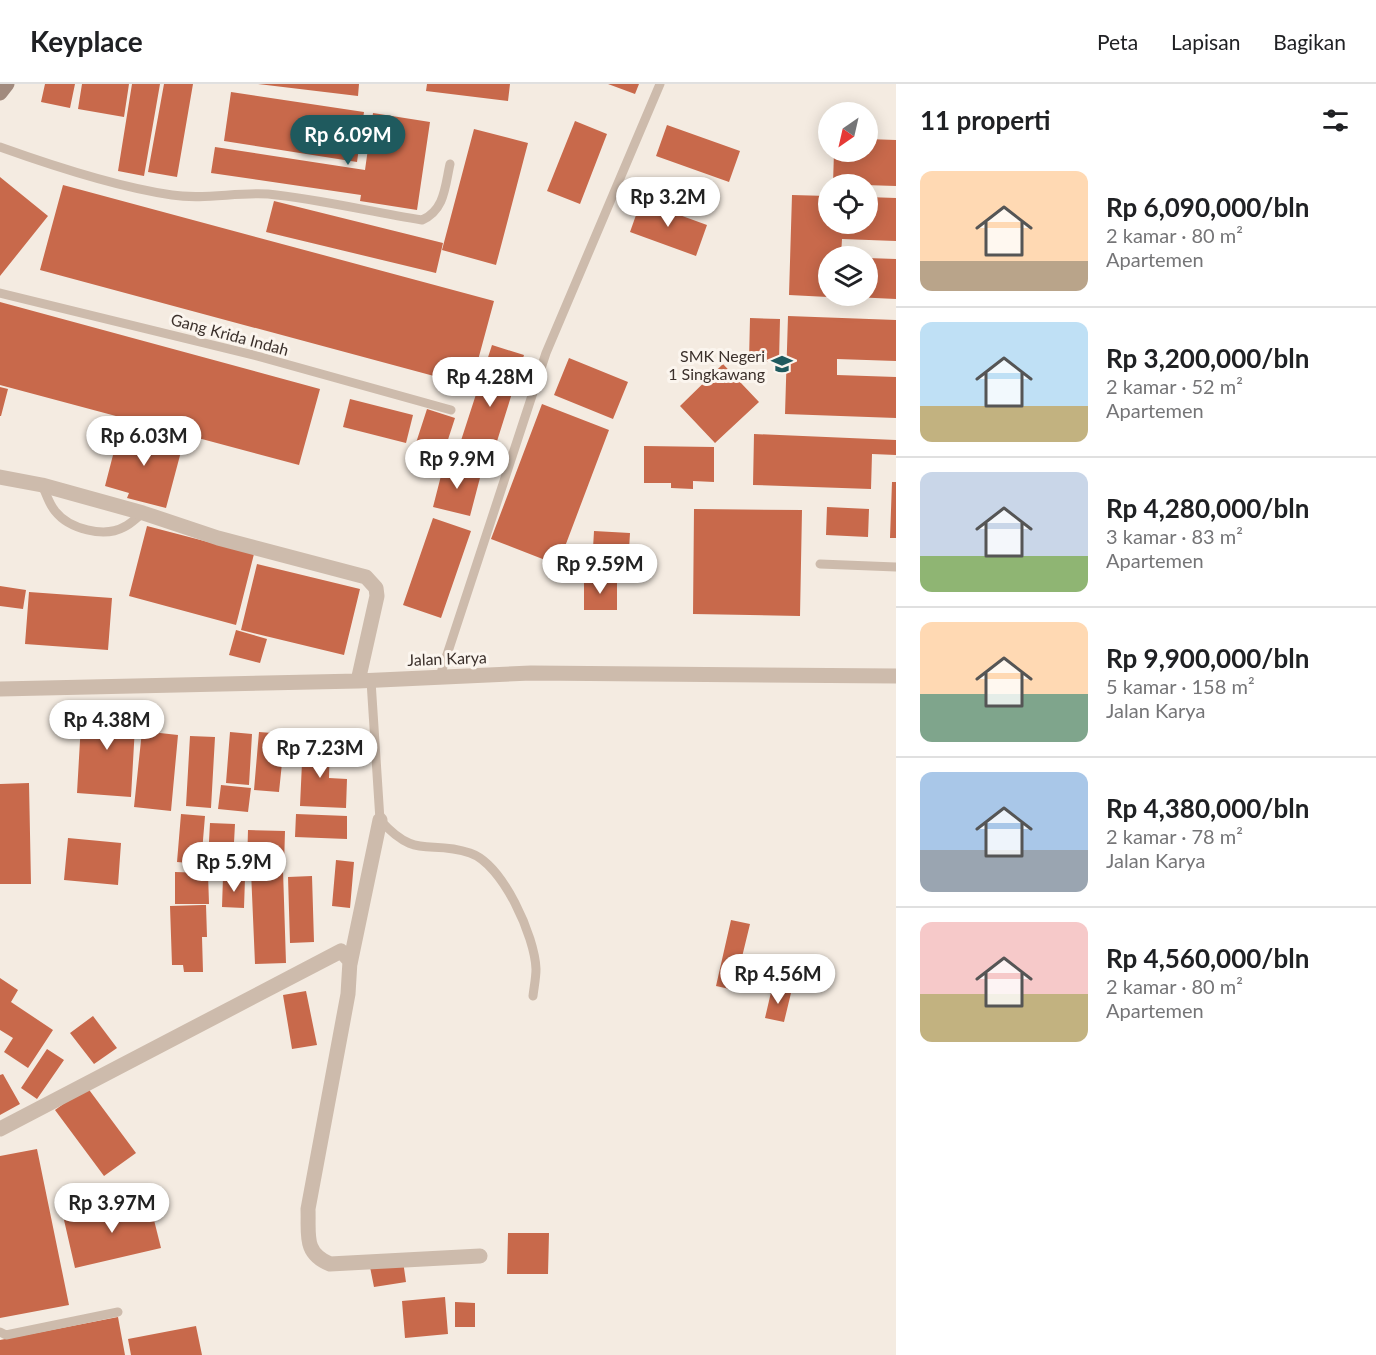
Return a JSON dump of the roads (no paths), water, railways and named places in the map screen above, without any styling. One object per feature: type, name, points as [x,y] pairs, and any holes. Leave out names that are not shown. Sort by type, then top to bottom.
[{"type":"street","points":[[0,93],[7,84]]},
{"type":"street","points":[[0,477],[42,485],[143,513],[278,555],[346,570],[372,580],[377,596],[364,681]]},
{"type":"street","name":"Jalan Karya","points":[[0,689],[364,681],[531,673],[896,676]]},
{"type":"street","points":[[380,820],[350,964],[348,994],[308,1209],[309,1245],[313,1254],[330,1264],[480,1256]]},
{"type":"street","points":[[0,1129],[72,1094],[335,952],[346,954],[350,964]]},
{"type":"lane","points":[[440,676],[546,353],[660,84]]},
{"type":"lane","points":[[0,147],[135,187],[172,195],[197,197],[235,194],[272,195],[422,220],[434,215],[440,206],[450,164]]},
{"type":"lane","name":"Gang Krida Indah","points":[[0,293],[246,354],[451,410]]},
{"type":"lane","points":[[42,485],[55,511],[71,524],[94,531],[111,532],[125,527],[143,513]]},
{"type":"lane","points":[[820,564],[896,567]]},
{"type":"lane","points":[[364,681],[380,820],[395,837],[417,848],[472,854],[495,870],[516,903],[527,937],[536,968],[533,996]]},
{"type":"lane","points":[[0,1332],[6,1335],[118,1312]]},
{"type":"place","name":"SMK Negeri 1 Singkawang","points":[[782,364]]}]
